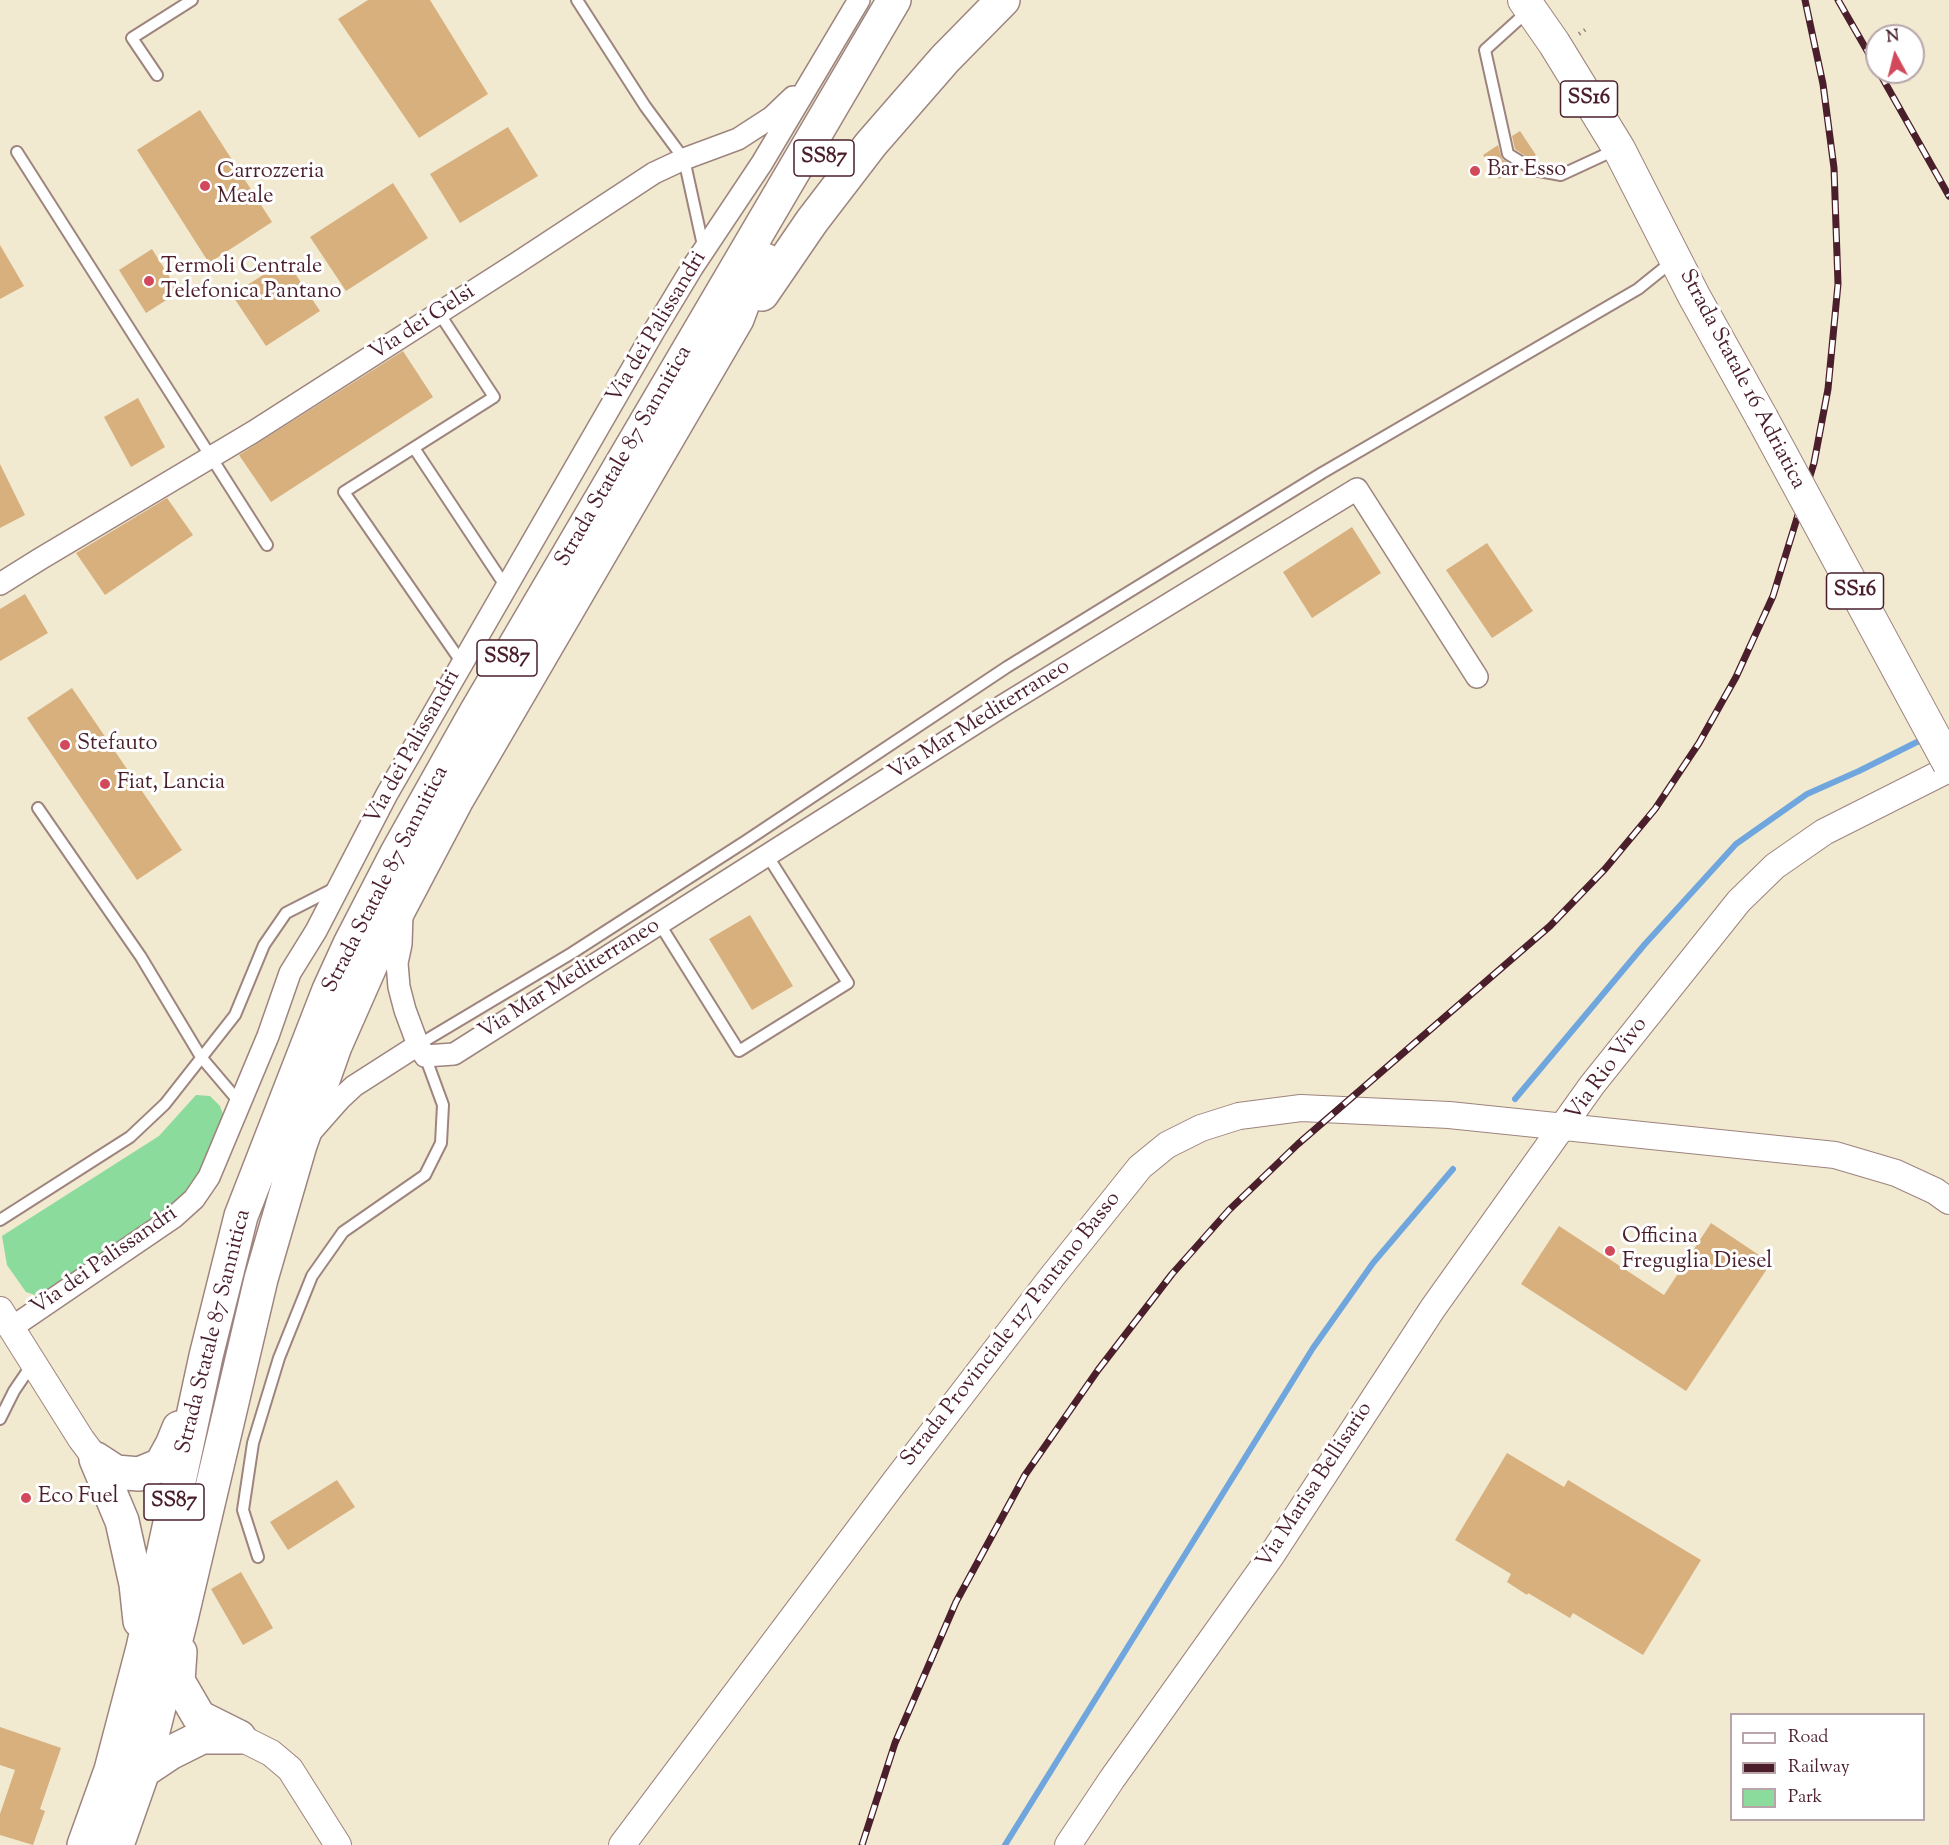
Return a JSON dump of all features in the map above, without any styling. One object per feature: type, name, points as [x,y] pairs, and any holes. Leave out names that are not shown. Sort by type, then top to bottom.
[{"type":"highway","name":"Strada Statale 87 Sannitica","points":[[84,1845],[111,1770],[143,1648],[206,1356],[241,1216],[326,999],[360,924],[397,853],[475,714],[894,0]]},
{"type":"highway","name":"SS87","points":[[737,318],[749,287],[917,0]]},
{"type":"highway","points":[[737,318],[762,294],[812,221],[892,120],[958,44],[1003,0]]},
{"type":"highway","name":"Strada Statale 87 Sannitica","points":[[117,1845],[143,1771],[182,1619],[261,1279],[300,1145],[335,1046],[357,994],[402,902],[468,780],[737,318]]},
{"type":"highway","name":"SS87","points":[[96,1459],[116,1472],[139,1474],[161,1465],[172,1445],[206,1356]]},
{"type":"highway","name":"SS87","points":[[96,1459],[122,1521],[136,1584],[143,1648]]},
{"type":"highway","name":"SS87","points":[[182,1619],[178,1681],[199,1717],[239,1737]]},
{"type":"highway","points":[[143,1771],[170,1753],[202,1737],[239,1737]]},
{"type":"main road","name":"Strada Statale 16 Adriatica","points":[[1528,5],[1618,149],[1694,296],[1949,766]]},
{"type":"street","name":"Via dei Palissandri","points":[[5,1319],[174,1217],[194,1199],[209,1177],[268,1036],[290,973],[316,931],[387,795],[654,331],[762,163],[859,0]]},
{"type":"street","name":"Via dei Gelsi","points":[[0,584],[212,457],[654,173],[738,139],[772,117],[790,101],[830,49]]},
{"type":"street","name":"Via Mar Mediterraneo","points":[[421,1051],[454,1054],[1004,705],[1356,489],[1477,677]]},
{"type":"street","name":"Via Rio Vivo","points":[[1949,766],[1824,832],[1775,866],[1739,902],[1592,1085],[1564,1127],[1835,1155],[1896,1173],[1935,1191],[1949,1201]]},
{"type":"street","points":[[300,1145],[354,1086],[421,1051],[405,1010],[399,987],[398,963],[402,902]]},
{"type":"street","name":"Strada Provinciale 117 Pantano Basso","points":[[622,1845],[889,1489],[1051,1278],[1140,1167],[1167,1145],[1201,1128],[1239,1116],[1301,1108],[1449,1115],[1564,1127]]},
{"type":"street","name":"Via Marisa Bellisario","points":[[1068,1845],[1112,1779],[1271,1556],[1433,1308],[1564,1127]]},
{"type":"street","points":[[5,1319],[96,1459]]},
{"type":"street","points":[[239,1737],[271,1753],[290,1769],[338,1845]]},
{"type":"lane","points":[[157,75],[132,38],[192,0]]},
{"type":"lane","points":[[577,0],[645,106],[684,159],[704,251]]},
{"type":"lane","points":[[1528,5],[1485,50],[1508,154],[1534,170],[1561,175],[1618,149]]},
{"type":"lane","points":[[17,152],[267,545]]},
{"type":"lane","points":[[258,1557],[243,1510],[254,1443],[279,1358],[312,1276],[343,1232],[425,1175],[441,1143],[443,1104],[421,1051],[746,841],[1007,667],[1322,473],[1638,289],[1676,259]]},
{"type":"lane","points":[[439,313],[494,397],[344,492],[462,663]]},
{"type":"lane","points":[[414,448],[506,587]]},
{"type":"lane","points":[[38,808],[141,957],[201,1057],[240,1103]]},
{"type":"lane","points":[[659,923],[738,1051],[848,983],[767,855]]},
{"type":"lane","points":[[0,1220],[130,1137],[165,1104],[235,1016],[264,945],[286,913],[340,885]]},
{"type":"lane","points":[[0,1419],[14,1391],[33,1364]]},
{"type":"green space","points":[[196,1095],[210,1096],[220,1106],[225,1120],[196,1183],[175,1205],[38,1296],[26,1292],[7,1265],[2,1236],[159,1136]]},
{"type":"building","points":[[368,0],[430,0],[488,94],[419,138],[338,19]]},
{"type":"building","name":"Carrozzeria Meale","points":[[200,110],[272,222],[209,263],[137,150]]},
{"type":"building","points":[[508,127],[538,176],[460,223],[430,174]]},
{"type":"building","points":[[1520,131],[1536,155],[1530,159],[1515,149],[1512,136]]},
{"type":"building","points":[[1498,145],[1502,159],[1516,168],[1499,179],[1483,155]]},
{"type":"building","points":[[393,183],[428,238],[346,291],[310,237]]},
{"type":"building","points":[[0,245],[24,286],[0,299]]},
{"type":"building","name":"Termoli Centrale Telefonica Pantano","points":[[152,249],[179,292],[146,313],[119,270]]},
{"type":"building","points":[[286,260],[320,311],[266,346],[232,295]]},
{"type":"building","points":[[403,351],[433,397],[271,502],[239,455]]},
{"type":"building","points":[[138,398],[165,447],[131,467],[104,417]]},
{"type":"building","points":[[0,464],[25,515],[0,528]]},
{"type":"building","points":[[167,498],[193,535],[105,595],[76,553]]},
{"type":"building","points":[[1352,527],[1381,573],[1312,618],[1283,572]]},
{"type":"building","points":[[1487,543],[1533,611],[1492,638],[1446,570]]},
{"type":"building","points":[[25,594],[48,633],[0,661],[0,609]]},
{"type":"building","name":"Fiat, Lancia","points":[[72,688],[182,850],[137,880],[27,718]]},
{"type":"building","points":[[750,915],[793,986],[752,1010],[709,939]]},
{"type":"building","points":[[1711,1223],[1771,1263],[1686,1391],[1521,1284],[1559,1226],[1664,1295]]},
{"type":"building","points":[[1507,1453],[1564,1487],[1568,1480],[1701,1560],[1643,1655],[1573,1613],[1570,1618],[1528,1593],[1527,1595],[1507,1582],[1511,1574],[1455,1540]]},
{"type":"building","points":[[337,1480],[355,1507],[288,1550],[270,1522]]},
{"type":"building","points":[[241,1572],[273,1628],[243,1645],[211,1589]]},
{"type":"building","points":[[0,1727],[61,1748],[40,1809],[45,1811],[33,1845],[0,1835],[0,1814],[15,1770],[0,1765]]},
{"type":"waterway","points":[[1515,1099],[1645,944],[1736,844],[1807,794],[1925,738]]},
{"type":"waterway","points":[[1005,1845],[1313,1348],[1373,1263],[1453,1169]]},
{"type":"railway","points":[[862,1845],[895,1743],[956,1602],[1025,1475],[1098,1370],[1172,1274],[1229,1210],[1298,1144],[1550,926],[1605,869],[1655,809],[1699,743],[1736,677],[1773,596],[1814,463],[1828,389],[1838,284],[1834,168],[1823,84],[1805,0]]},
{"type":"railway","points":[[1838,0],[1865,47]]},
{"type":"railway","points":[[1886,84],[1949,196]]},
{"type":"place","name":"Bar Esso","points":[[1475,171]]},
{"type":"place","name":"Carrozzeria Meale","points":[[205,186]]},
{"type":"place","name":"Termoli Centrale Telefonica Pantano","points":[[149,281]]},
{"type":"place","name":"Stefauto","points":[[65,745]]},
{"type":"place","name":"Fiat, Lancia","points":[[105,784]]},
{"type":"place","name":"Officina Freguglia Diesel","points":[[1610,1251]]},
{"type":"place","name":"Eco Fuel","points":[[26,1498]]}]
